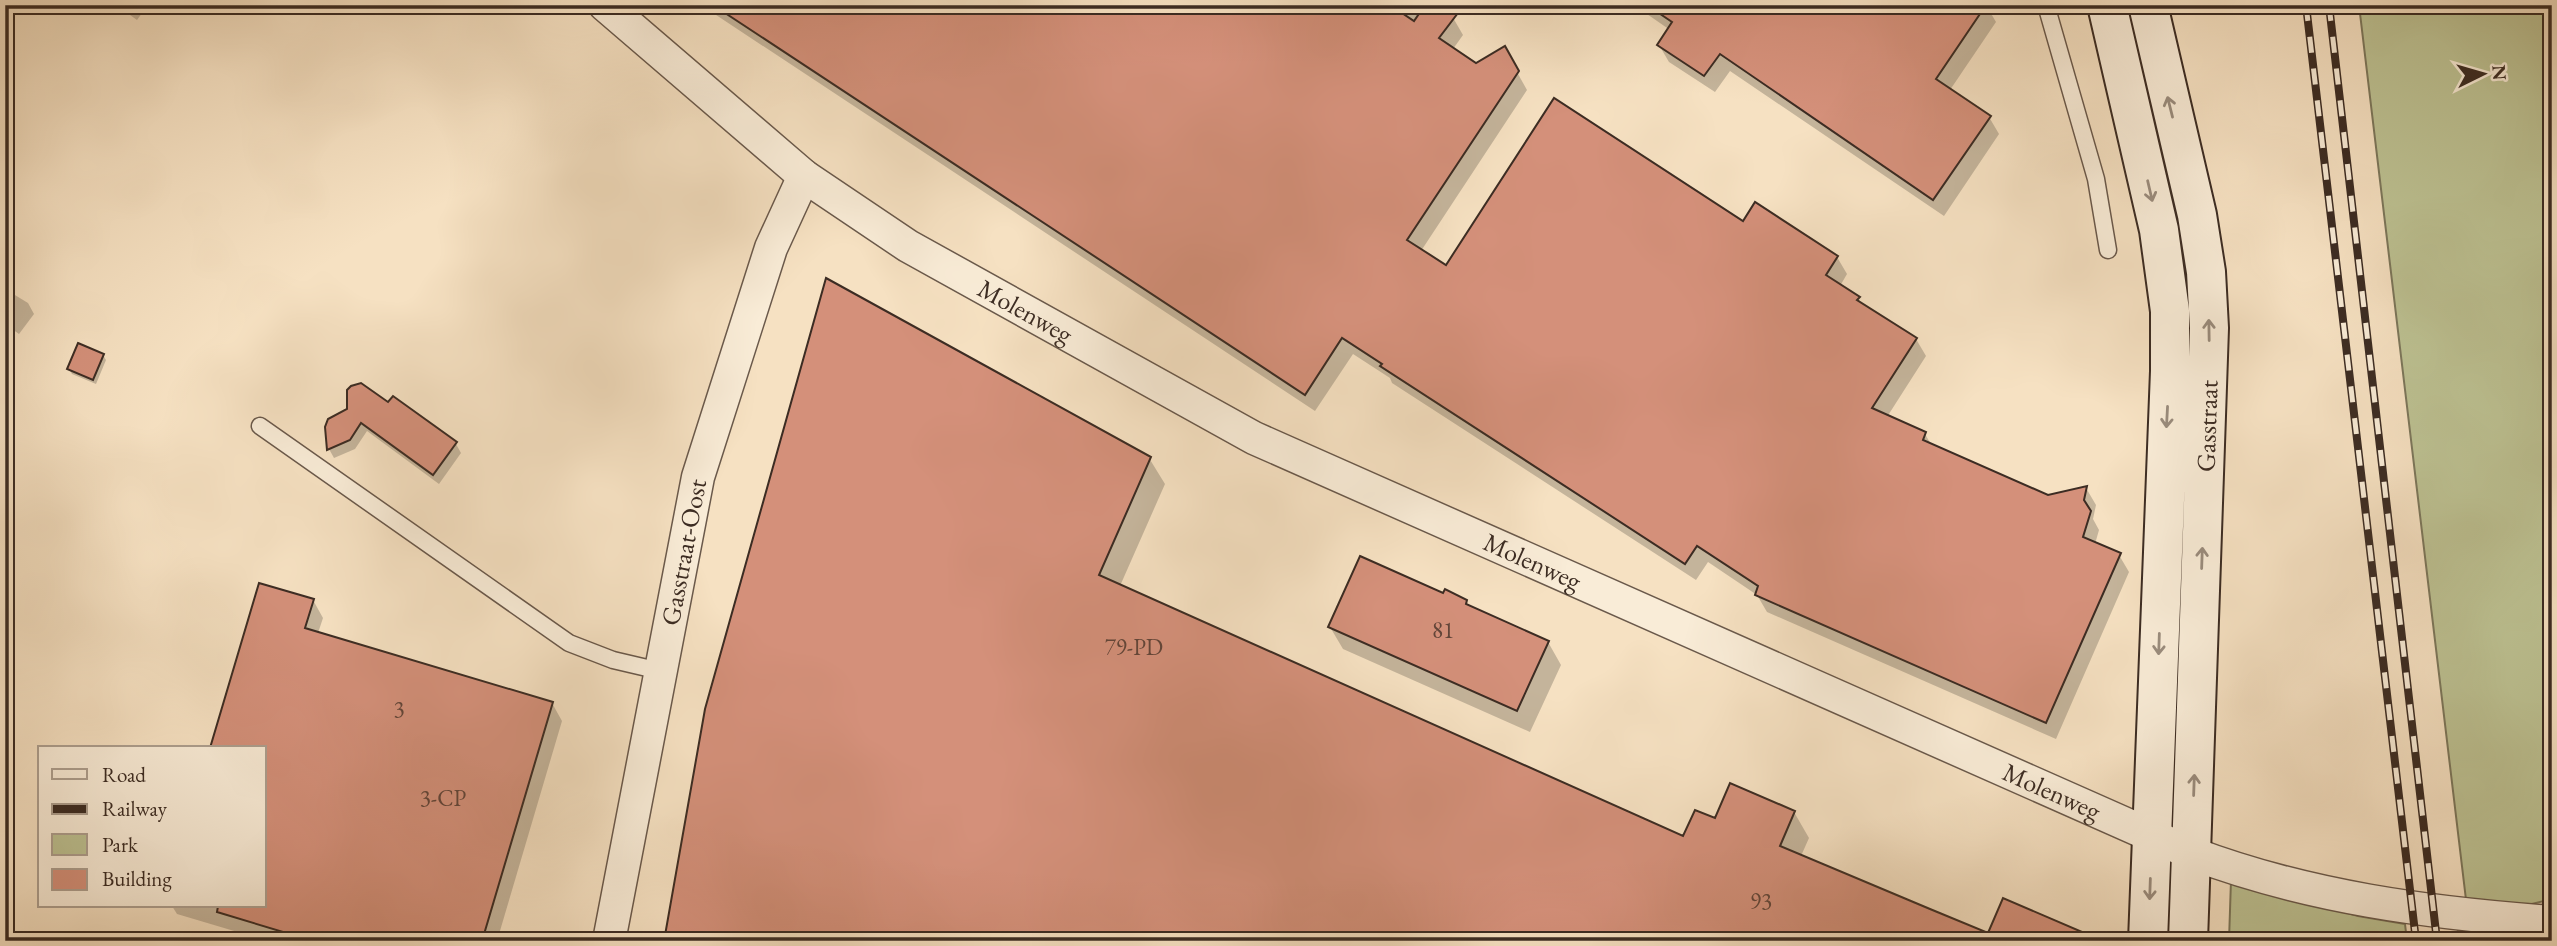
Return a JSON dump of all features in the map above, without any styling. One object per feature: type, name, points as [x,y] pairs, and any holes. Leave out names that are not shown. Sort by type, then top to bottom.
[{"type":"street","name":"Molenweg","points":[[605,5],[804,176],[908,246],[1254,438],[2191,853],[2335,896],[2471,916],[2552,922]]},
{"type":"street","name":"Gasstraat","points":[[2107,5],[2159,230],[2169,311],[2170,371],[2148,941]]},
{"type":"street","name":"Gasstraat","points":[[2148,5],[2197,215],[2206,272],[2209,328],[2188,941]]},
{"type":"street","name":"Gasstraat-Oost","points":[[609,941],[704,455],[771,248],[804,176]]},
{"type":"lane","points":[[2046,5],[2096,179],[2108,250]]},
{"type":"lane","points":[[260,426],[569,643],[613,660],[660,671]]},
{"type":"green space","points":[[2359,5],[2552,5],[2552,899],[2519,907],[2467,908]]},
{"type":"green space","points":[[2231,880],[2358,916],[2405,924],[2407,941],[2229,941]]},
{"type":"green space","points":[[2458,929],[2552,937],[2552,941],[2457,941]]},
{"type":"building","points":[[713,5],[1390,5],[1414,21],[1425,5],[1464,5],[1439,38],[1476,63],[1505,46],[1519,71],[1407,240],[1446,265],[1554,98],[1743,221],[1755,202],[1838,256],[1826,275],[1860,297],[1857,300],[1917,338],[1872,408],[1926,432],[1923,440],[2048,495],[2087,486],[2084,500],[2091,511],[2083,537],[2121,553],[2046,723],[1755,595],[1758,586],[1697,546],[1685,564],[1380,366],[1382,364],[1342,338],[1305,395]]},
{"type":"building","points":[[1647,5],[1986,5],[1936,79],[1991,116],[1933,200],[1720,54],[1704,76],[1657,45],[1672,22]]},
{"type":"building","points":[[826,278],[1151,457],[1099,575],[1683,836],[1695,810],[1715,818],[1730,783],[1795,811],[1780,846],[1988,933],[2003,898],[2103,941],[664,941],[705,709]]},
{"type":"building","points":[[78,343],[104,354],[93,380],[67,369]]},
{"type":"building","points":[[361,383],[388,402],[393,396],[457,442],[433,475],[361,423],[350,440],[327,450],[325,427],[328,419],[347,409],[347,390]]},
{"type":"building","points":[[1360,556],[1443,593],[1445,589],[1467,600],[1466,604],[1549,641],[1517,711],[1328,627]]},
{"type":"building","points":[[259,583],[314,599],[305,628],[553,702],[482,941],[313,941],[217,912],[218,908],[266,908],[266,746],[211,746]]},
{"type":"railway","points":[[2306,5],[2416,941]]},
{"type":"railway","points":[[2329,5],[2437,941]]}]
